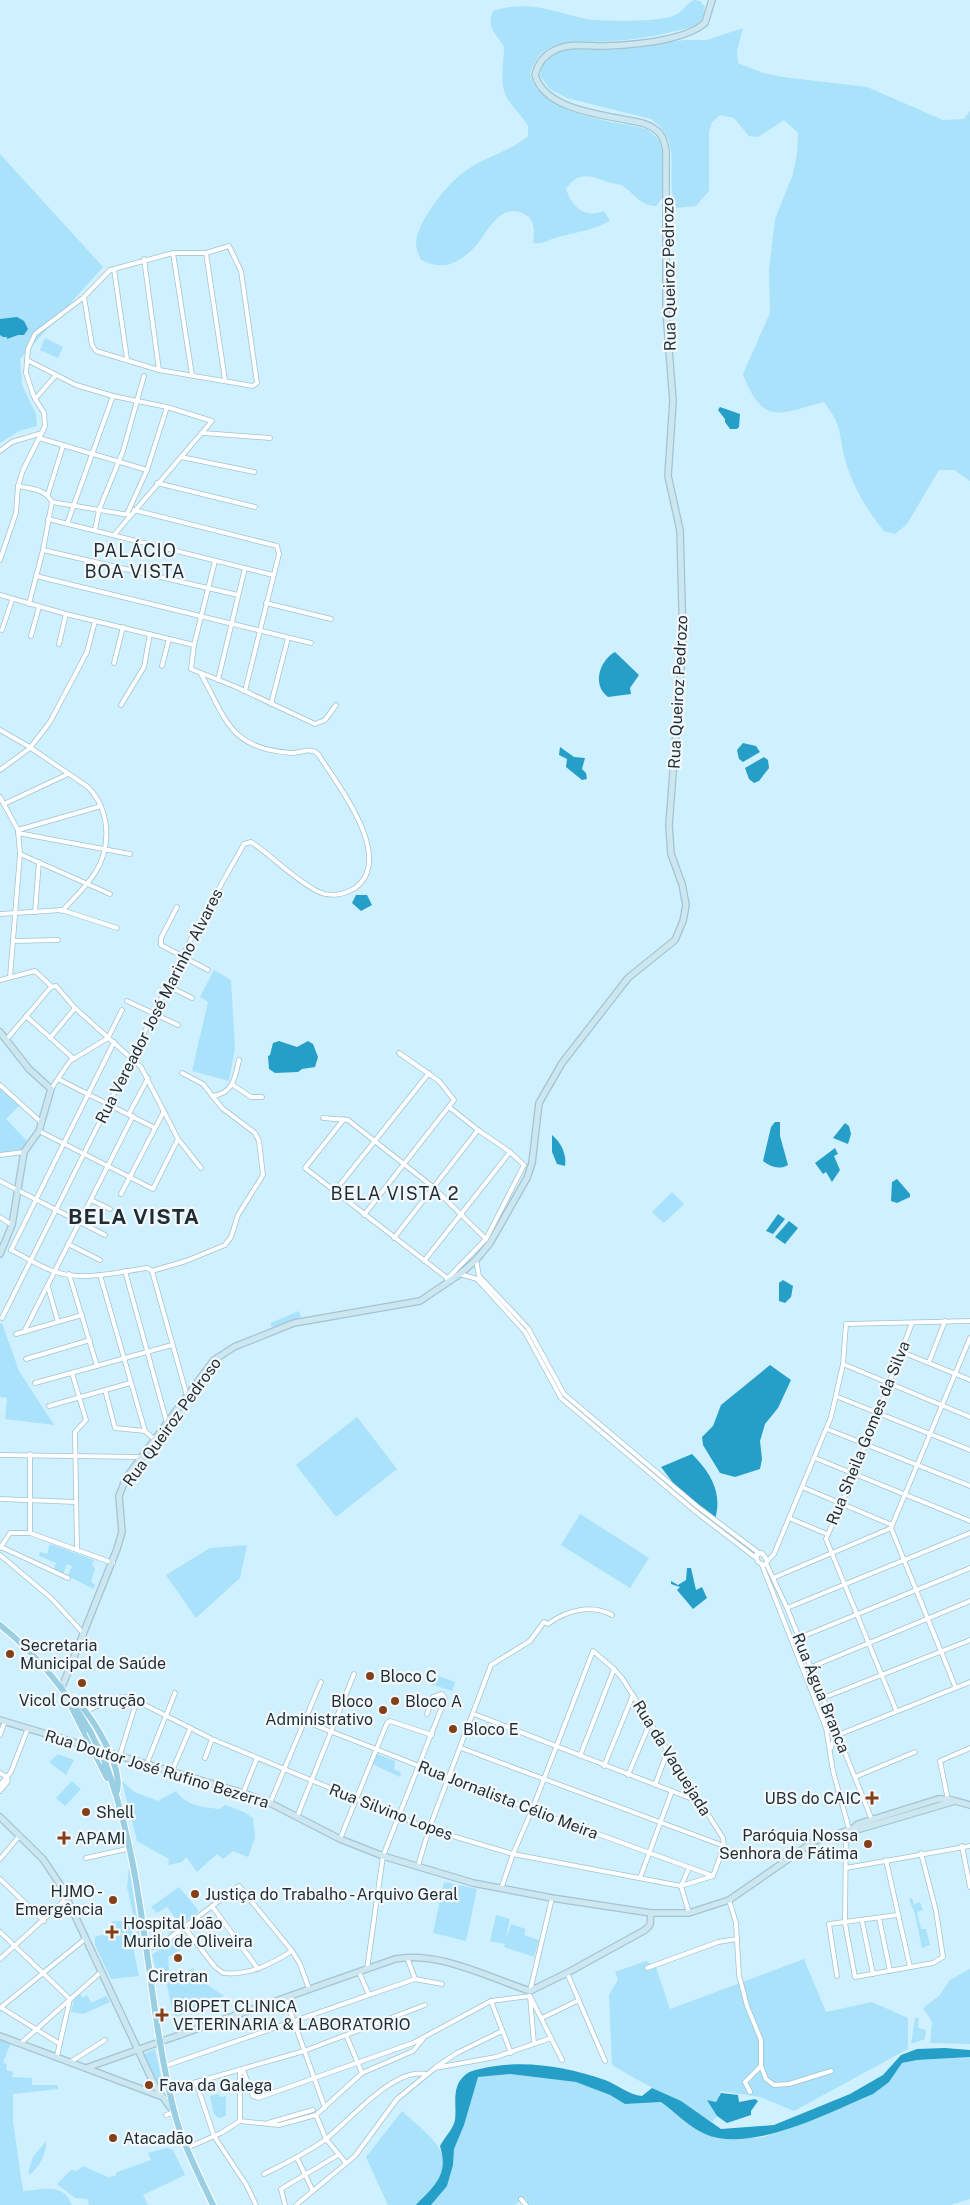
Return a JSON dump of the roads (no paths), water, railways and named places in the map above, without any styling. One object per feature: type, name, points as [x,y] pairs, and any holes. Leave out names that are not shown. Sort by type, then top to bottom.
[{"type":"main road","points":[[0,1625],[37,1659],[86,1711],[108,1751],[117,1774],[116,1792]]},
{"type":"main road","points":[[67,1693],[90,1731],[105,1762],[119,1802],[131,1848],[147,1948],[169,2113],[186,2155],[211,2205]]},
{"type":"main road","points":[[67,1693],[71,1707],[119,1802]]},
{"type":"main road","points":[[159,2040],[172,2107],[211,2205]]},
{"type":"street","name":"Rua Queiroz Pedrozo","points":[[488,1241],[527,1178],[532,1162],[539,1103],[562,1063],[628,978],[675,940],[685,912],[682,884],[671,854],[669,825],[683,642],[680,530],[668,476],[673,401],[666,312],[666,150],[663,138],[649,125],[577,108],[556,100],[542,90],[535,75],[539,63],[550,53],[563,47],[640,43],[693,30],[705,23],[712,0]]},
{"type":"street","points":[[0,560],[16,513],[18,486],[28,457],[42,434],[46,419],[35,399],[26,373],[28,349],[35,334],[84,297],[107,272],[144,259],[173,253],[206,253],[230,246],[241,270],[257,383],[253,386],[192,374],[159,370],[96,351],[93,348],[84,297]]},
{"type":"street","points":[[173,253],[192,374]]},
{"type":"street","points":[[206,253],[225,380]]},
{"type":"street","points":[[144,259],[159,370]]},
{"type":"street","points":[[114,269],[127,359]]},
{"type":"street","points":[[27,360],[74,384],[113,396],[166,407],[211,420],[203,434],[128,515],[52,502]]},
{"type":"street","points":[[35,399],[56,375]]},
{"type":"street","points":[[95,530],[99,510],[119,462],[144,376]]},
{"type":"street","points":[[67,524],[113,396]]},
{"type":"street","points":[[114,535],[128,515],[148,470],[166,407]]},
{"type":"street","points":[[0,451],[12,442],[42,434]]},
{"type":"street","points":[[203,434],[270,438]]},
{"type":"street","points":[[39,438],[148,470]]},
{"type":"street","points":[[29,604],[43,550],[52,502],[48,494],[64,446]]},
{"type":"street","points":[[181,457],[254,472]]},
{"type":"street","points":[[157,483],[255,507]]},
{"type":"street","points":[[18,486],[48,494]]},
{"type":"street","points":[[134,510],[275,544],[278,554],[244,691]]},
{"type":"street","points":[[48,519],[273,575]]},
{"type":"street","points":[[43,550],[238,595]]},
{"type":"street","points":[[214,561],[194,646],[191,669],[315,724],[325,720],[336,705]]},
{"type":"street","points":[[218,680],[245,568]]},
{"type":"street","points":[[36,576],[311,643]]},
{"type":"street","points":[[0,595],[12,600],[194,646]]},
{"type":"street","points":[[2,630],[12,600]]},
{"type":"street","points":[[266,603],[331,619]]},
{"type":"street","points":[[31,636],[39,607]]},
{"type":"street","points":[[59,644],[66,614]]},
{"type":"street","points":[[0,770],[30,748],[50,722],[87,652],[94,621]]},
{"type":"street","points":[[114,663],[123,627]]},
{"type":"street","points":[[121,705],[144,666],[150,634]]},
{"type":"street","points":[[271,704],[288,638]]},
{"type":"street","points":[[162,666],[169,639]]},
{"type":"street","name":"Rua Vereador José Marinho Alvares","points":[[2,1318],[168,986],[235,856],[244,844],[252,842],[288,874],[320,892],[330,895],[349,892],[360,884],[366,876],[369,857],[364,831],[318,754],[311,750],[290,753],[266,748],[241,739],[226,720],[201,674]]},
{"type":"street","points":[[0,730],[88,787],[96,796],[106,820],[105,848],[100,865],[87,883],[62,910]]},
{"type":"street","points":[[4,804],[68,774]]},
{"type":"street","points":[[0,797],[18,831],[20,854],[10,977]]},
{"type":"street","points":[[18,831],[101,806]]},
{"type":"street","points":[[18,831],[130,854]]},
{"type":"street","points":[[20,854],[110,894]]},
{"type":"street","points":[[35,912],[39,862]]},
{"type":"street","points":[[176,906],[160,942],[162,947],[208,970]]},
{"type":"street","points":[[0,914],[62,910],[116,928]]},
{"type":"street","points":[[13,942],[58,940]]},
{"type":"street","points":[[0,980],[35,971],[50,985]]},
{"type":"street","points":[[6,1040],[53,986],[58,988],[75,1008],[132,1057],[148,1078],[178,1139],[201,1168]]},
{"type":"street","points":[[168,986],[192,998]]},
{"type":"street","points":[[127,1001],[178,1025]]},
{"type":"street","points":[[50,1038],[75,1008]]},
{"type":"street","points":[[0,1254],[12,1225],[24,1152],[39,1132],[51,1089],[60,1080],[67,1064],[108,1038],[122,1010]]},
{"type":"street","points":[[26,1016],[74,1058]]},
{"type":"street","points":[[0,1032],[29,1069],[51,1089]]},
{"type":"street","points":[[114,1042],[87,1093],[11,1250],[55,1272],[100,1276],[147,1268],[152,1271],[187,1396]]},
{"type":"street","points":[[364,1215],[454,1100],[430,1073],[399,1053]]},
{"type":"street","points":[[212,1096],[220,1095],[233,1085],[239,1060]]},
{"type":"street","points":[[152,1271],[186,1261],[225,1245],[231,1237],[234,1220],[263,1175],[258,1138],[222,1108],[196,1078],[182,1073]]},
{"type":"street","points":[[334,1192],[374,1140],[430,1073]]},
{"type":"street","points":[[24,1332],[108,1167],[148,1078]]},
{"type":"street","points":[[60,1080],[155,1128]]},
{"type":"street","points":[[0,1085],[42,1123]]},
{"type":"street","points":[[233,1085],[251,1098],[262,1097]]},
{"type":"street","points":[[344,1119],[305,1168],[449,1280],[488,1241],[524,1168],[522,1162],[510,1152],[449,1107]]},
{"type":"street","points":[[121,1194],[164,1111]]},
{"type":"street","points":[[323,1118],[344,1119],[374,1140],[433,1187],[488,1241]]},
{"type":"street","points":[[394,1238],[478,1130]]},
{"type":"street","points":[[39,1132],[153,1188],[178,1139]]},
{"type":"street","points":[[0,1155],[24,1152]]},
{"type":"street","points":[[424,1260],[510,1152]]},
{"type":"street","points":[[0,1181],[18,1192],[105,1235]]},
{"type":"street","points":[[91,1200],[110,1209]]},
{"type":"street","points":[[0,1217],[12,1225]]},
{"type":"street","name":"Rua Queiroz Pedroso","points":[[62,1687],[112,1563],[122,1532],[119,1496],[126,1478],[218,1357],[234,1347],[303,1321],[420,1301],[460,1274],[476,1260],[488,1241]]},
{"type":"street","points":[[68,1244],[100,1260]]},
{"type":"street","points":[[476,1260],[480,1276],[528,1328],[564,1394],[698,1507],[758,1553],[764,1554],[765,1562],[826,1728],[833,1771],[849,1829],[845,1923],[855,1977],[933,1963],[943,1957],[936,1911],[921,1853]]},
{"type":"street","points":[[125,1271],[167,1424]]},
{"type":"street","points":[[69,1274],[97,1366]]},
{"type":"street","points":[[460,1274],[477,1279],[525,1332],[561,1398],[696,1512],[756,1558],[765,1562]]},
{"type":"street","points":[[100,1276],[144,1431]]},
{"type":"street","points":[[48,1287],[58,1322]]},
{"type":"street","points":[[16,1334],[82,1315]]},
{"type":"street","points":[[765,1562],[774,1554],[828,1429],[838,1397],[846,1324],[970,1320]]},
{"type":"street","points":[[929,1362],[945,1321]]},
{"type":"street","name":"Rua Sheila Gomes da Silva","points":[[896,1710],[858,1613],[826,1539],[878,1414],[912,1323]]},
{"type":"street","points":[[26,1359],[90,1340]]},
{"type":"street","points":[[773,1578],[832,1554],[891,1526],[906,1495],[969,1341]]},
{"type":"street","points":[[35,1383],[172,1345]]},
{"type":"street","points":[[902,1352],[970,1380]]},
{"type":"street","points":[[843,1364],[943,1404],[970,1417]]},
{"type":"street","points":[[72,1373],[86,1420],[75,1432],[77,1550]]},
{"type":"street","points":[[49,1406],[130,1383]]},
{"type":"street","points":[[105,1390],[115,1428],[144,1431],[155,1440]]},
{"type":"street","points":[[838,1397],[970,1450]]},
{"type":"street","points":[[828,1429],[970,1486]]},
{"type":"street","points":[[30,1454],[30,1533]]},
{"type":"street","points":[[0,1455],[76,1454],[143,1456]]},
{"type":"street","points":[[814,1458],[970,1521]]},
{"type":"street","points":[[802,1487],[891,1526],[954,1686]]},
{"type":"street","points":[[0,1499],[76,1502]]},
{"type":"street","points":[[789,1518],[827,1534]]},
{"type":"street","points":[[787,1608],[970,1532]]},
{"type":"street","points":[[68,1578],[0,1547],[10,1533],[30,1533],[112,1563]]},
{"type":"street","points":[[756,1558],[758,1553]]},
{"type":"street","points":[[0,1555],[51,1598],[84,1634]]},
{"type":"street","name":"Rua Água Branca","points":[[765,1562],[787,1608],[872,1822]]},
{"type":"street","points":[[799,1638],[970,1568]]},
{"type":"street","points":[[804,1670],[970,1601]]},
{"type":"street","points":[[418,1866],[429,1829],[462,1748],[491,1665],[530,1641],[544,1622],[548,1624],[554,1619],[584,1609],[602,1610],[612,1615]]},
{"type":"street","points":[[823,1698],[970,1640]]},
{"type":"street","name":"Rua da Vaquejada","points":[[557,1746],[593,1651],[614,1668],[633,1695],[724,1841],[724,1846]]},
{"type":"street","points":[[580,1756],[614,1668]]},
{"type":"street","points":[[297,1817],[354,1674]]},
{"type":"street","points":[[270,1803],[321,1682]]},
{"type":"street","points":[[831,1750],[837,1733],[954,1686],[970,1682]]},
{"type":"street","points":[[147,1763],[175,1693]]},
{"type":"street","points":[[368,1969],[384,1856],[432,1735],[445,1699],[444,1696],[441,1694],[433,1697],[427,1714]]},
{"type":"street","points":[[604,1766],[633,1695]]},
{"type":"street","name":"Rua Silvino Lopes","points":[[86,1711],[115,1698],[129,1697],[212,1739],[356,1800],[429,1829],[513,1854],[681,1886],[713,1876]]},
{"type":"street","points":[[120,1755],[137,1700]]},
{"type":"street","points":[[474,1714],[700,1802]]},
{"type":"street","points":[[0,1736],[2,1720]]},
{"type":"street","name":"Rua Doutor José Rufino Bezerra","points":[[2,1720],[243,1793],[270,1803],[340,1840],[384,1856],[473,1883],[552,1898],[651,1913],[689,1913],[729,1900],[813,1842],[858,1824],[872,1822],[920,1803],[948,1801]]},
{"type":"street","name":"Rua Jornalista Célio Meira","points":[[304,1721],[648,1854],[713,1876]]},
{"type":"street","points":[[340,1840],[386,1724],[390,1722],[432,1735]]},
{"type":"street","points":[[628,1775],[650,1723]]},
{"type":"street","points":[[0,1791],[8,1781],[7,1777],[28,1728]]},
{"type":"street","points":[[172,1771],[190,1729]]},
{"type":"street","points":[[205,1758],[212,1739]]},
{"type":"street","points":[[502,1888],[513,1854],[557,1746]]},
{"type":"street","points":[[462,1748],[724,1846],[713,1876]]},
{"type":"street","points":[[970,1748],[940,1760],[948,1801],[970,1805]]},
{"type":"street","points":[[655,1785],[668,1750]]},
{"type":"street","points":[[855,1777],[915,1752]]},
{"type":"street","points":[[243,1793],[257,1758]]},
{"type":"street","points":[[0,1773],[7,1777]]},
{"type":"street","points":[[0,1784],[7,1777]]},
{"type":"street","points":[[640,1878],[672,1791]]},
{"type":"street","points":[[0,1817],[48,1865],[67,1898],[169,2113]]},
{"type":"street","points":[[0,1858],[20,1835]]},
{"type":"street","points":[[962,1846],[970,1887]]},
{"type":"street","points":[[846,1868],[921,1853],[970,1846]]},
{"type":"street","points":[[86,1858],[131,1848]]},
{"type":"street","points":[[886,1860],[910,1967]]},
{"type":"street","points":[[688,1868],[681,1886],[689,1913]]},
{"type":"street","points":[[0,1879],[44,1921]]},
{"type":"street","points":[[147,1948],[159,1946],[237,1886],[241,1887],[292,1951],[300,1964],[309,1989]]},
{"type":"street","points":[[0,1959],[44,1921],[67,1898]]},
{"type":"street","points":[[534,2044],[530,1993],[552,1898]]},
{"type":"street","points":[[729,1900],[736,1923],[738,1975],[746,2006],[761,2040],[761,2066],[766,2079],[774,2085],[789,2084],[831,2071]]},
{"type":"street","points":[[212,1906],[258,1969]]},
{"type":"street","points":[[241,2070],[253,2096],[256,2098],[425,2038],[491,2001],[530,1993],[567,1974],[644,1930],[650,1925],[651,1913]]},
{"type":"street","points":[[837,1976],[829,1924],[897,1915]]},
{"type":"street","points":[[879,1918],[890,1972]]},
{"type":"street","points":[[862,1921],[873,1974]]},
{"type":"street","points":[[184,1927],[219,1971],[228,1974],[270,1965],[292,1951]]},
{"type":"street","points":[[0,1932],[70,1999]]},
{"type":"street","points":[[60,2044],[0,2007],[85,1939]]},
{"type":"street","points":[[647,1968],[718,1942],[737,1939]]},
{"type":"street","points":[[407,1957],[415,1979]]},
{"type":"street","points":[[86,2068],[159,2040],[407,1957],[438,1960],[530,1993],[562,2060]]},
{"type":"street","points":[[21,2043],[101,1972]]},
{"type":"street","points":[[359,1972],[369,1995]]},
{"type":"street","points":[[567,1974],[605,2062]]},
{"type":"street","points":[[165,2066],[415,1979],[442,1984]]},
{"type":"street","points":[[285,1998],[325,2108]]},
{"type":"street","points":[[57,2056],[70,1999]]},
{"type":"street","points":[[542,2018],[579,2000]]},
{"type":"street","points":[[491,2001],[511,2053]]},
{"type":"street","points":[[169,2090],[304,2051],[425,2005]]},
{"type":"street","points":[[296,2205],[355,2156],[397,2099],[450,2056],[502,2031]]},
{"type":"street","points":[[346,2035],[362,2073]]},
{"type":"street","points":[[0,2036],[72,2061],[160,2096]]},
{"type":"street","points":[[187,2148],[214,2136],[240,2121],[262,2125],[287,2124],[316,2115],[348,2083],[362,2073],[413,2051],[425,2038]]},
{"type":"street","points":[[435,2068],[464,2064],[511,2053],[551,2038]]},
{"type":"street","points":[[72,2061],[105,2040]]},
{"type":"street","points":[[750,2092],[745,2082],[761,2066]]},
{"type":"street","points":[[240,2121],[241,2070]]},
{"type":"street","points":[[264,2174],[297,2158],[326,2138],[382,2091],[415,2073],[426,2075]]},
{"type":"street","points":[[196,2082],[214,2136],[256,2205]]},
{"type":"street","points":[[262,2125],[314,2110]]},
{"type":"street","points":[[316,2115],[326,2138],[346,2164]]},
{"type":"street","points":[[284,2205],[281,2189],[338,2155]]},
{"type":"street","points":[[297,2158],[313,2191]]},
{"type":"street","points":[[521,2199],[526,2205]]},
{"type":"place","name":"Secretaria Municipal de Saúde","points":[[10,1654]]},
{"type":"place","name":"Bloco C","points":[[370,1676]]},
{"type":"place","name":"Vicol Construção","points":[[82,1683]]},
{"type":"place","name":"Bloco A","points":[[395,1701]]},
{"type":"place","name":"Bloco Administrativo","points":[[383,1710]]},
{"type":"place","name":"Bloco E","points":[[453,1729]]},
{"type":"place","name":"UBS do CAIC","points":[[872,1798]]},
{"type":"place","name":"Shell","points":[[86,1812]]},
{"type":"place","name":"APAMI","points":[[64,1838]]},
{"type":"place","name":"Paróquia Nossa Senhora de Fátima","points":[[868,1844]]},
{"type":"place","name":"Justiça do Trabalho - Arquivo Geral","points":[[195,1894]]},
{"type":"place","name":"HJMO - Emergência","points":[[113,1900]]},
{"type":"place","name":"Hospital João Murilo de Oliveira","points":[[112,1932]]},
{"type":"place","name":"Ciretran","points":[[178,1958]]},
{"type":"place","name":"BIOPET CLINICA VETERINARIA & LABORATORIO","points":[[162,2015]]},
{"type":"place","name":"Fava da Galega","points":[[149,2085]]},
{"type":"place","name":"Atacadão","points":[[113,2138]]},
{"type":"district","name":"PALÁCIO BOA VISTA","points":[[135,560]]},
{"type":"district","name":"BELA VISTA 2","points":[[395,1193]]},
{"type":"district","name":"BELA VISTA","points":[[134,1216]]}]
